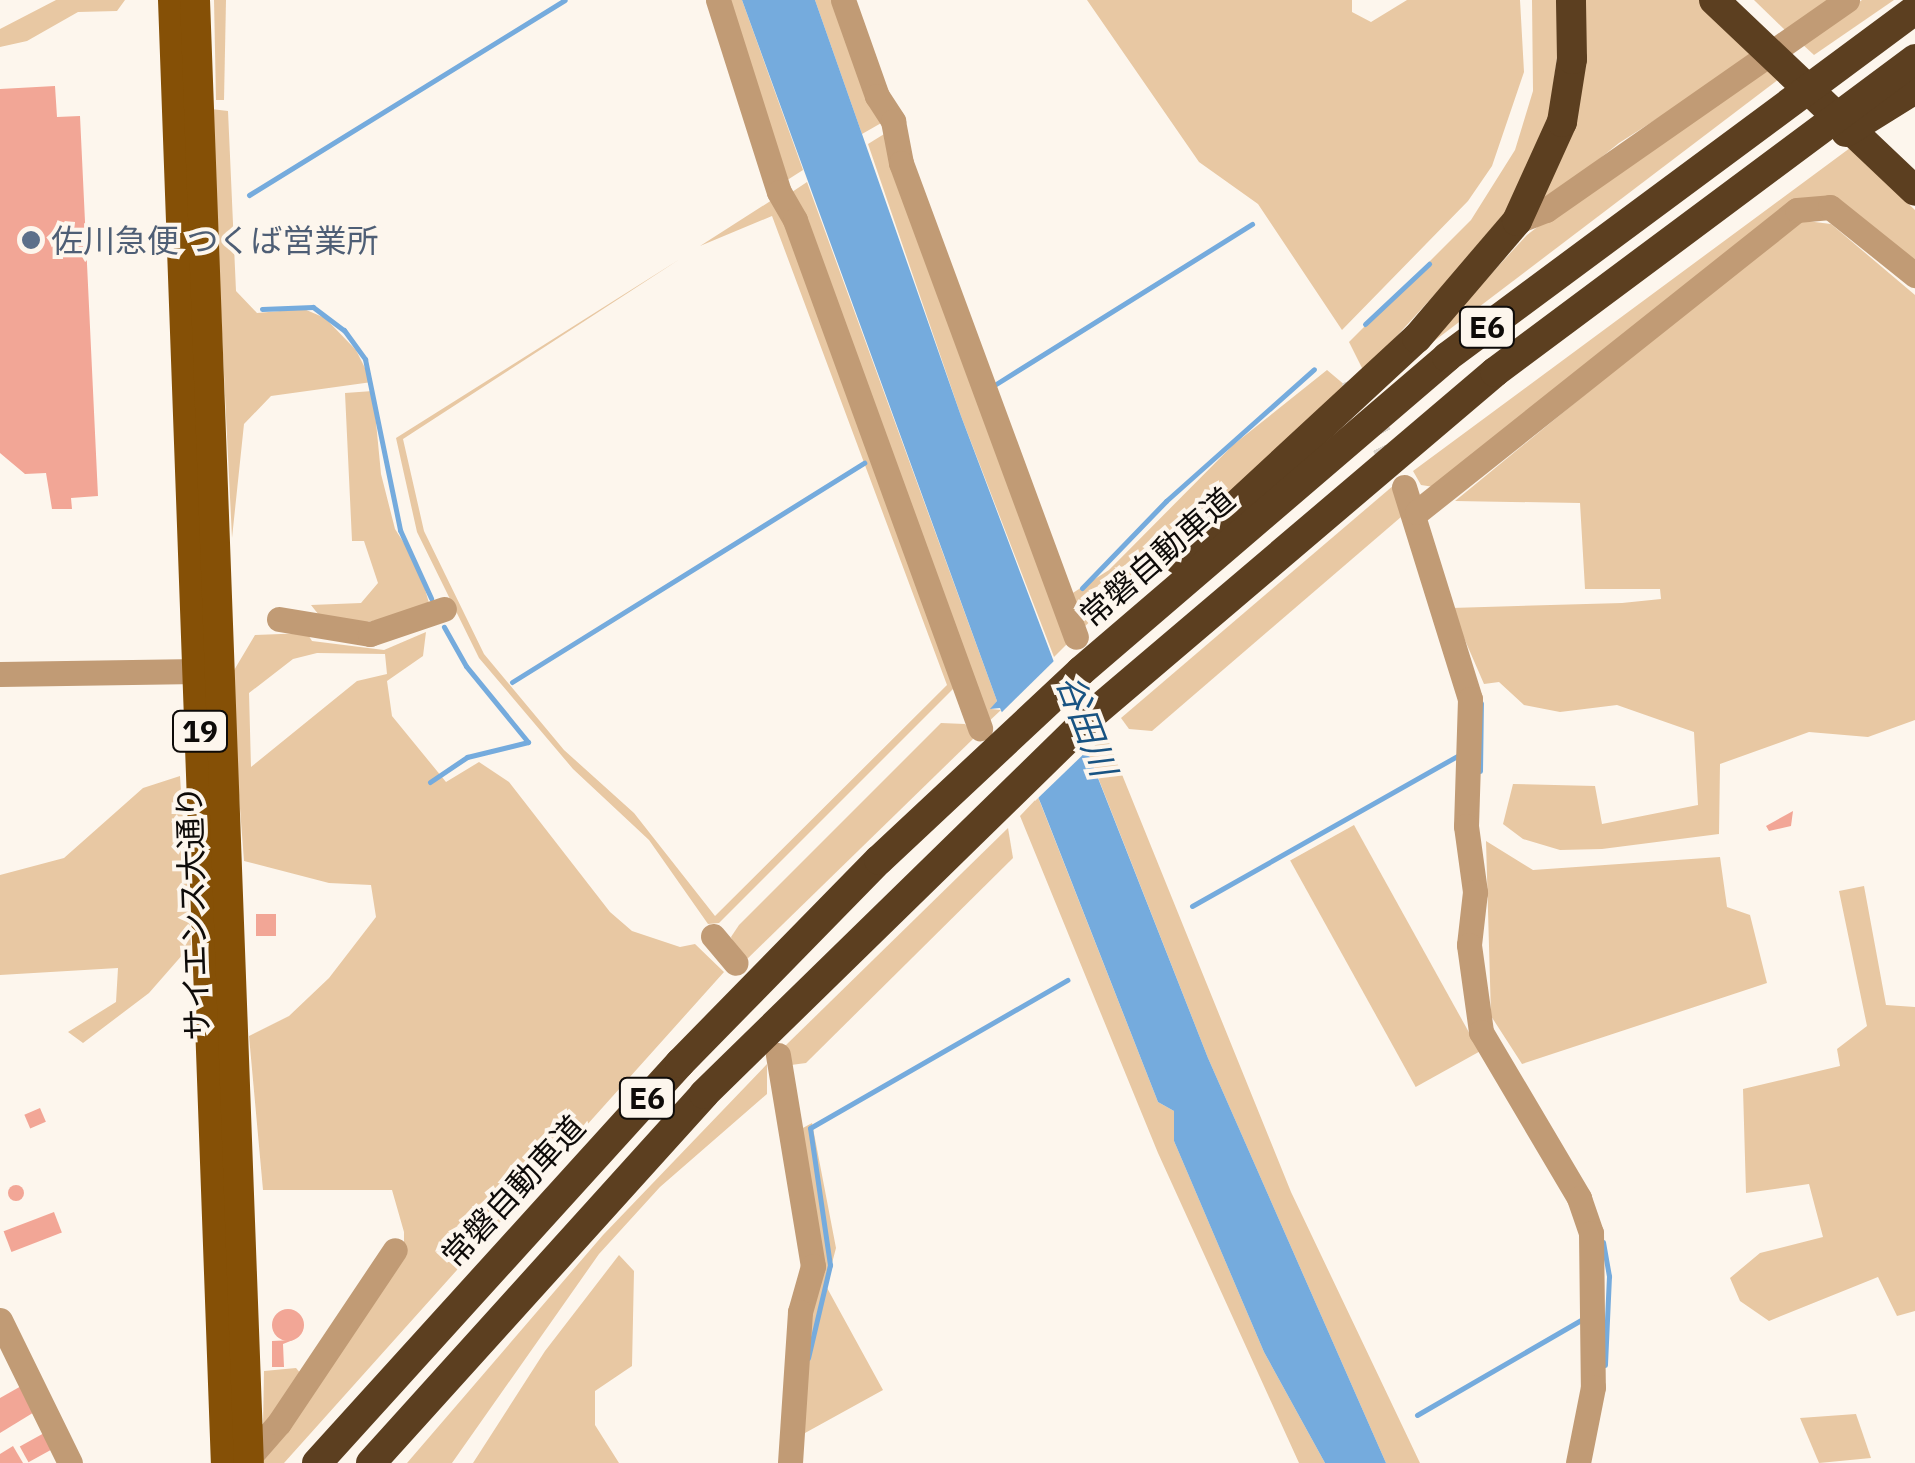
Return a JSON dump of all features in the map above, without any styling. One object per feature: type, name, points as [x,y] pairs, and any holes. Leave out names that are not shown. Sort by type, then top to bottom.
[{"type":"highway","points":[[1078,655],[1417,338],[1517,221],[1562,122],[1572,59],[1570,0]]},
{"type":"highway","points":[[1714,0],[1764,35],[1874,140],[1915,191]]},
{"type":"highway","points":[[1740,0],[1764,35]]},
{"type":"highway","name":"常磐自動車道","points":[[317,1463],[680,1063],[1078,655],[1447,358],[1915,10]]},
{"type":"highway","name":"E6","points":[[372,1463],[704,1094],[1012,788],[1095,712],[1495,372],[1915,59]]},
{"type":"highway","points":[[1495,372],[1915,89]]},
{"type":"highway","points":[[1874,140],[1915,166]]},
{"type":"main road","name":"サイエンス大通り","points":[[173,0],[198,671],[242,1460]]},
{"type":"main road","name":"サイエンス大通り","points":[[195,0],[242,1460]]},
{"type":"street","points":[[718,0],[779,192],[795,220],[997,737]]},
{"type":"street","points":[[842,0],[877,96],[893,121],[901,164],[1078,655]]},
{"type":"street","points":[[1517,221],[1546,210],[1846,0]]},
{"type":"street","points":[[1417,512],[1797,210],[1830,207],[1915,275]]},
{"type":"street","points":[[1404,488],[1417,512],[1470,699],[1466,826],[1475,892],[1469,945],[1480,1032],[1580,1198],[1592,1233],[1593,1386],[1578,1463]]},
{"type":"street","points":[[279,619],[370,634],[444,609]]},
{"type":"street","points":[[0,674],[198,671]]},
{"type":"street","points":[[713,936],[736,963]]},
{"type":"street","points":[[778,1055],[814,1266],[800,1312],[790,1463]]},
{"type":"street","points":[[242,1460],[279,1423],[395,1250]]},
{"type":"street","points":[[0,1320],[70,1463]]},
{"type":"shaded area","points":[[56,0],[125,0],[117,11],[78,12],[27,41],[0,47],[0,29]]},
{"type":"shaded area","points":[[214,0],[226,0],[224,100],[216,100]]},
{"type":"shaded area","points":[[723,0],[742,0],[803,170],[781,184]]},
{"type":"shaded area","points":[[815,0],[835,0],[883,122],[862,134]]},
{"type":"shaded area","points":[[1087,0],[1352,0],[1352,12],[1371,22],[1407,0],[1520,0],[1524,72],[1492,166],[1468,201],[1342,330],[1258,204],[1199,162]]},
{"type":"shaded area","points":[[1532,0],[1558,0],[1561,28],[1547,131],[1509,213],[1364,372],[1349,342],[1471,220],[1515,150],[1533,91]]},
{"type":"shaded area","points":[[1578,0],[1699,0],[1757,55],[1619,143],[1545,203],[1539,202]]},
{"type":"shaded area","points":[[1754,0],[1832,0],[1786,31]]},
{"type":"shaded area","points":[[1862,0],[1894,0],[1814,55],[1801,43]]},
{"type":"shaded area","points":[[1767,69],[1779,79],[1417,354],[1527,235],[1620,163]]},
{"type":"shaded area","points":[[211,109],[228,111],[236,291],[257,313],[304,309],[325,318],[356,350],[372,382],[271,396],[244,424],[232,538]]},
{"type":"shaded area","points":[[889,131],[1069,642],[1054,657],[961,416],[868,144]]},
{"type":"shaded area","points":[[1850,148],[1915,210],[1915,267],[1830,200],[1434,487],[1421,485],[1413,471]]},
{"type":"shaded area","points":[[807,182],[997,701],[991,709],[1001,710],[985,725],[786,196]]},
{"type":"shaded area","points":[[772,200],[780,204],[956,686],[719,923],[708,924],[649,840],[573,769],[479,658],[417,532],[396,438],[680,259],[403,439],[424,531],[484,654],[564,750],[634,813],[715,916],[947,685],[772,216],[700,246]]},
{"type":"shaded area","points":[[1798,220],[1831,224],[1915,295],[1915,720],[1868,737],[1809,732],[1720,764],[1719,834],[1602,849],[1560,850],[1523,839],[1503,824],[1513,784],[1595,786],[1602,824],[1698,805],[1694,732],[1617,705],[1560,712],[1524,705],[1499,682],[1484,684],[1451,608],[1622,603],[1661,599],[1660,589],[1585,589],[1580,503],[1455,501]]},
{"type":"shaded area","points":[[1327,370],[1346,386],[1083,628],[1068,596],[1109,570],[1233,445]]},
{"type":"shaded area","points":[[373,391],[381,474],[395,529],[418,565],[431,610],[330,629],[311,605],[361,603],[378,583],[364,541],[352,541],[345,393]]},
{"type":"shaded area","points":[[1394,485],[1401,517],[1152,731],[1129,729],[1121,718]]},
{"type":"shaded area","points":[[426,632],[423,656],[387,681],[392,716],[446,782],[479,762],[509,782],[610,912],[632,931],[680,947],[695,944],[724,972],[284,1463],[264,1463],[263,1451],[404,1251],[404,1232],[392,1190],[263,1190],[249,1036],[289,1016],[329,978],[376,917],[371,885],[329,883],[244,861],[230,677],[255,635],[307,633],[312,641],[384,650]],"holes":[[[317,653],[385,654],[387,674],[357,681],[251,767],[249,693],[293,659]]]},
{"type":"shaded area","points":[[941,723],[965,724],[975,737],[742,964],[731,937],[739,925]]},
{"type":"shaded area","points":[[1106,735],[1291,1192],[1420,1463],[1386,1463],[1208,1058],[1088,752]]},
{"type":"shaded area","points":[[180,776],[191,945],[149,993],[83,1043],[68,1032],[116,1002],[118,968],[0,975],[0,875],[64,858],[143,788]]},
{"type":"shaded area","points":[[1038,797],[1158,1102],[1174,1111],[1174,1141],[1264,1352],[1325,1463],[1299,1463],[1158,1153],[1020,816]]},
{"type":"shaded area","points":[[1354,825],[1480,1052],[1416,1087],[1290,860]]},
{"type":"shaded area","points":[[1008,828],[1013,858],[806,1063],[791,1065],[784,1047]]},
{"type":"shaded area","points":[[1486,841],[1533,870],[1720,857],[1727,907],[1750,915],[1767,983],[1522,1064],[1491,1016]]},
{"type":"shaded area","points":[[1864,886],[1886,1005],[1915,1007],[1915,1311],[1897,1316],[1878,1277],[1769,1321],[1740,1301],[1730,1278],[1760,1253],[1823,1237],[1809,1184],[1746,1193],[1743,1089],[1840,1066],[1837,1049],[1867,1026],[1839,891]]},
{"type":"shaded area","points":[[767,1064],[767,1094],[660,1187],[599,1254],[452,1463],[407,1463],[603,1235]]},
{"type":"shaded area","points":[[812,1123],[836,1248],[826,1286],[883,1390],[805,1433],[801,1129]]},
{"type":"shaded area","points":[[619,1255],[634,1271],[632,1366],[595,1391],[595,1425],[619,1463],[473,1463],[545,1351]]},
{"type":"shaded area","points":[[296,1368],[302,1375],[263,1427],[264,1371]]},
{"type":"shaded area","points":[[1856,1414],[1871,1458],[1819,1463],[1800,1418]]},
{"type":"water","points":[[742,0],[815,0],[961,416],[1094,768],[1208,1058],[1386,1463],[1325,1463],[1264,1352],[1174,1141],[1174,1111],[1158,1102],[1000,708],[990,709],[997,701]]},
{"type":"pier","points":[[1057,658],[1091,747],[1035,801],[998,716]]},
{"type":"building","name":"佐川急便 つくば営業所","points":[[55,86],[57,117],[80,116],[98,496],[71,498],[72,509],[52,509],[46,473],[25,474],[0,453],[0,89]]},
{"type":"building","points":[[1793,811],[1791,826],[1769,831],[1766,826]]},
{"type":"building","points":[[256,914],[276,914],[276,936],[256,936]]},
{"type":"building","points":[[40,1108],[46,1122],[30,1128],[24,1115]]},
{"type":"building","points":[[16,1185],[24,1193],[16,1201],[8,1193]]},
{"type":"building","points":[[54,1212],[62,1233],[11,1252],[4,1231]]},
{"type":"building","points":[[288,1309],[299,1314],[304,1325],[299,1336],[288,1341],[277,1336],[272,1325],[277,1314]]},
{"type":"building","points":[[293,1340],[283,1344],[284,1367],[272,1367],[272,1341]]},
{"type":"building","points":[[23,1385],[36,1411],[0,1433],[0,1398]]},
{"type":"building","points":[[46,1432],[55,1448],[28,1462],[20,1447]]},
{"type":"building","points":[[13,1446],[23,1463],[0,1463],[0,1454]]},
{"type":"waterway","points":[[249,195],[565,0]]},
{"type":"waterway","points":[[996,384],[1252,224]]},
{"type":"waterway","points":[[1365,324],[1429,264]]},
{"type":"waterway","points":[[262,309],[313,307],[344,330],[365,359],[400,530],[431,598]]},
{"type":"waterway","points":[[1082,588],[1166,501],[1314,369]]},
{"type":"waterway","points":[[512,682],[864,463]]},
{"type":"waterway","points":[[430,782],[467,757],[528,742],[466,666],[444,627]]},
{"type":"waterway","points":[[1480,771],[1481,703]]},
{"type":"waterway","points":[[1192,906],[1457,756]]},
{"type":"waterway","points":[[808,1358],[830,1265],[810,1128],[1067,980]]},
{"type":"waterway","points":[[1603,1242],[1609,1276],[1605,1365]]},
{"type":"waterway","points":[[1417,1415],[1581,1320]]},
{"type":"tunnel","points":[[1353,378],[1398,474]]},
{"type":"place","name":"佐川急便 つくば営業所","points":[[31,240]]},
{"type":"water label","name":"谷田川","points":[[1087,725]]}]
